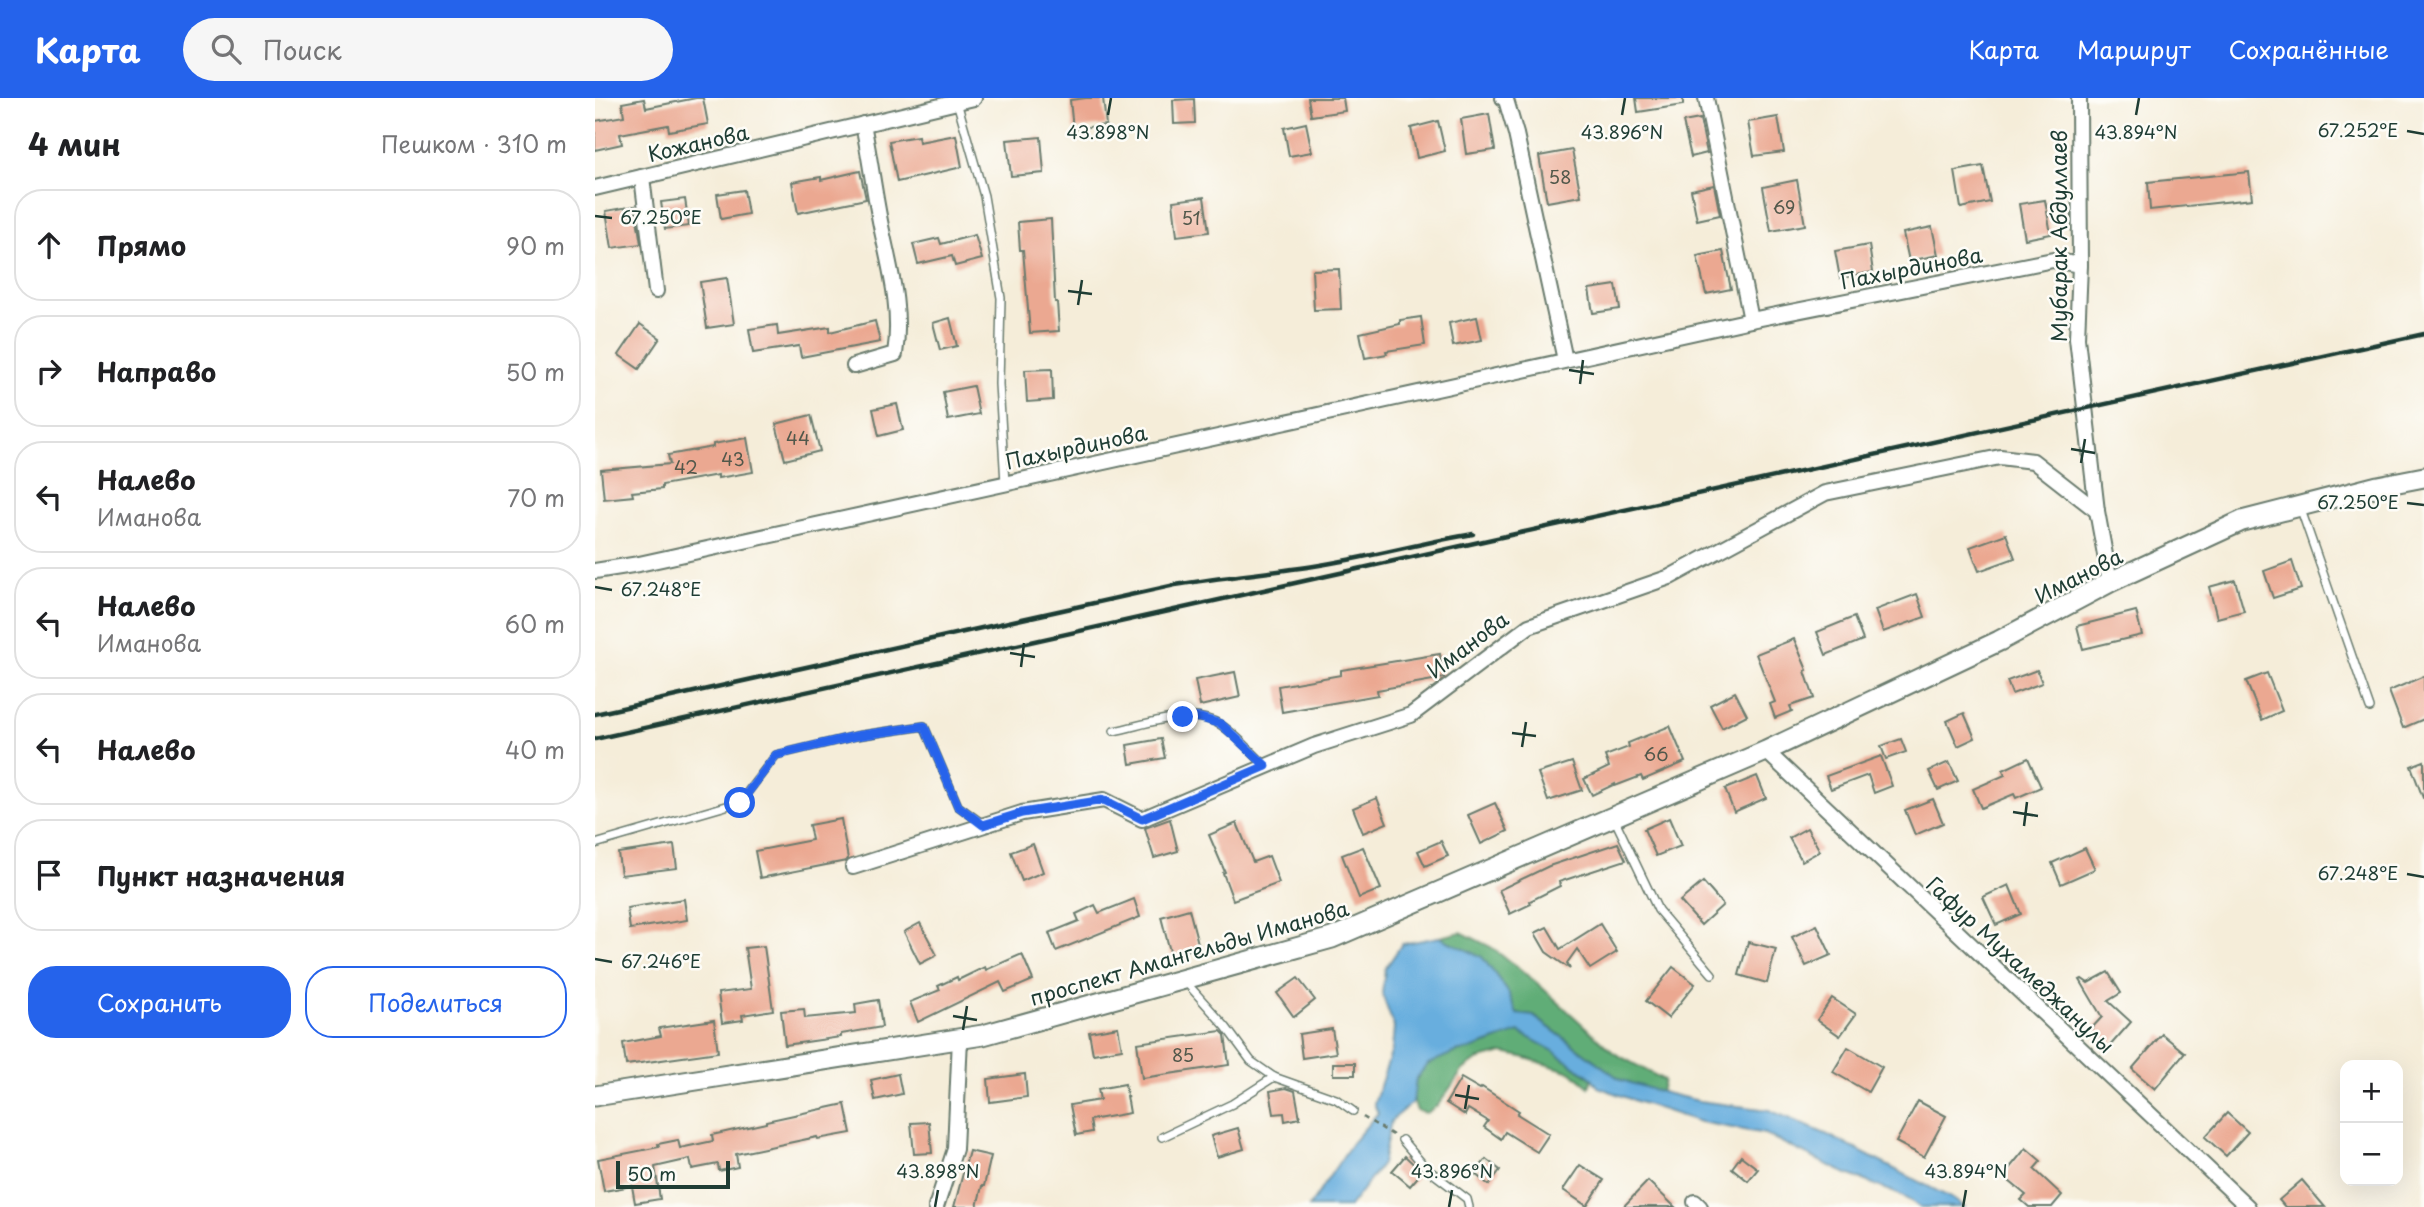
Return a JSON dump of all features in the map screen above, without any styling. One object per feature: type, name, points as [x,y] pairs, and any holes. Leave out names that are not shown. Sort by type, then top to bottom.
[{"type":"main road","name":"Иманова","points":[[1766,751],[1999,641],[2110,582],[2242,521],[2424,477]]},
{"type":"main road","name":"проспект Амангельды Иманова","points":[[595,1096],[983,1035],[1332,938],[1766,751]]},
{"type":"street","name":"Кожанова","points":[[595,188],[974,98]]},
{"type":"street","points":[[1503,98],[1516,134],[1565,360]]},
{"type":"street","points":[[1706,98],[1751,320]]},
{"type":"street","name":"Мубарак Абдуллаев","points":[[2079,98],[2080,265],[2077,338],[2097,512],[2110,582]]},
{"type":"street","points":[[854,366],[895,354],[898,338],[895,293],[863,124]]},
{"type":"street","points":[[642,177],[656,291]]},
{"type":"street","name":"Пахырдинова","points":[[595,571],[639,564],[1751,320],[2053,260],[2080,265]]},
{"type":"street","name":"Иманова","points":[[853,867],[1022,813],[1104,800],[1142,819],[1314,746],[1411,715],[1529,626],[1670,577],[1825,493],[2000,457],[2033,461],[2097,512]]},
{"type":"street","name":"Гафур Мухамеджанулы","points":[[1766,751],[2248,1207]]},
{"type":"street","points":[[936,1207],[955,1149],[960,1038]]},
{"type":"lane","points":[[957,102],[984,196],[1001,298],[999,384],[1005,483]]},
{"type":"lane","points":[[2299,506],[2370,708]]},
{"type":"lane","points":[[1114,731],[1183,717],[1201,718],[1221,724],[1266,766]]},
{"type":"lane","points":[[595,844],[740,803],[776,755],[856,736],[924,726],[958,806],[983,825]]},
{"type":"lane","points":[[1613,817],[1658,910],[1711,974]]},
{"type":"lane","points":[[1183,979],[1226,1027],[1251,1061],[1274,1077],[1336,1099],[1353,1111]]},
{"type":"lane","points":[[1162,1137],[1232,1104],[1274,1077]]},
{"type":"lane","points":[[1402,1140],[1426,1168],[1467,1199],[1469,1207]]},
{"type":"path","points":[[1353,1111],[1402,1140]]},
{"type":"green space","points":[[1461,932],[1491,947],[1536,982],[1614,1053],[1664,1080],[1661,1092],[1621,1080],[1534,1016],[1517,1014],[1508,992],[1482,957],[1439,937]]},
{"type":"green space","points":[[1519,1032],[1552,1050],[1592,1079],[1589,1087],[1571,1072],[1503,1053],[1477,1060],[1463,1070],[1438,1105],[1426,1113],[1417,1111],[1414,1090],[1417,1079],[1430,1063]]},
{"type":"water","points":[[1439,937],[1482,957],[1508,992],[1517,1014],[1533,1016],[1621,1080],[1699,1101],[1769,1110],[1828,1135],[1964,1207],[1921,1207],[1765,1134],[1700,1122],[1598,1087],[1592,1078],[1552,1050],[1519,1032],[1455,1052],[1428,1064],[1416,1078],[1413,1102],[1391,1121],[1382,1164],[1349,1207],[1309,1207],[1352,1143],[1378,1113],[1374,1104],[1392,1050],[1394,1027],[1382,994],[1385,969],[1402,944]]},
{"type":"building","points":[[703,98],[708,124],[669,131],[668,125],[620,134],[622,144],[595,150],[595,121],[624,116],[622,103],[644,99],[646,108]]},
{"type":"building","points":[[1103,98],[1106,125],[1073,129],[1070,100]]},
{"type":"building","points":[[1308,98],[1343,98],[1345,111],[1311,116]]},
{"type":"building","points":[[1636,98],[1683,98],[1683,105],[1638,112]]},
{"type":"building","points":[[1194,99],[1195,123],[1174,124],[1173,100]]},
{"type":"building","points":[[1489,114],[1495,150],[1466,154],[1461,119]]},
{"type":"building","points":[[1778,117],[1784,152],[1754,156],[1748,122]]},
{"type":"building","points":[[1700,119],[1707,153],[1691,157],[1683,122]]},
{"type":"building","points":[[1438,121],[1445,151],[1417,158],[1411,128]]},
{"type":"building","points":[[1306,123],[1312,152],[1289,156],[1284,128]]},
{"type":"building","points":[[956,135],[962,167],[897,182],[889,141],[918,136],[919,142]]},
{"type":"building","points":[[1041,137],[1044,173],[1011,176],[1007,140]]},
{"type":"building","points":[[1572,150],[1581,196],[1547,202],[1539,156]]},
{"type":"building","points":[[1983,166],[1990,202],[1961,208],[1955,171]]},
{"type":"building","points":[[860,171],[866,199],[798,213],[792,182],[821,177],[821,180]]},
{"type":"building","points":[[2249,172],[2252,199],[2150,210],[2148,182]]},
{"type":"building","points":[[1797,180],[1805,225],[1771,231],[1763,187]]},
{"type":"building","points":[[1714,185],[1720,215],[1697,220],[1691,190]]},
{"type":"building","points":[[744,190],[748,214],[721,219],[717,194]]},
{"type":"building","points":[[1204,197],[1209,232],[1177,236],[1173,201]]},
{"type":"building","points":[[685,199],[689,226],[665,229],[661,202]]},
{"type":"building","points":[[2045,200],[2051,234],[2025,239],[2019,204]]},
{"type":"building","points":[[635,206],[641,244],[612,248],[606,211]]},
{"type":"building","points":[[1051,219],[1059,331],[1030,333],[1018,222]]},
{"type":"building","points":[[1932,227],[1938,255],[1909,261],[1903,233]]},
{"type":"building","points":[[975,235],[982,259],[955,266],[952,256],[918,264],[913,244],[939,238],[941,244]]},
{"type":"building","points":[[1869,245],[1873,272],[1840,278],[1835,251]]},
{"type":"building","points":[[1723,251],[1731,289],[1706,294],[1697,256]]},
{"type":"building","points":[[1339,269],[1341,309],[1314,310],[1312,270]]},
{"type":"building","points":[[727,278],[734,324],[707,328],[700,282]]},
{"type":"building","points":[[1616,285],[1620,309],[1593,313],[1589,289]]},
{"type":"building","points":[[1421,317],[1425,345],[1386,351],[1387,354],[1365,358],[1360,333],[1400,324],[1400,320]]},
{"type":"building","points":[[1477,317],[1482,340],[1453,346],[1449,323]]},
{"type":"building","points":[[950,318],[957,346],[940,350],[933,323]]},
{"type":"building","points":[[875,321],[880,342],[801,357],[799,346],[753,353],[749,329],[777,325],[778,335],[830,327],[830,332]]},
{"type":"building","points":[[640,324],[660,338],[639,369],[619,355]]},
{"type":"building","points":[[1052,369],[1053,400],[1027,402],[1025,370]]},
{"type":"building","points":[[973,386],[979,414],[948,420],[943,392]]},
{"type":"building","points":[[897,404],[903,430],[879,436],[873,409]]},
{"type":"building","points":[[811,415],[820,451],[785,460],[776,424]]},
{"type":"building","points":[[747,438],[753,472],[662,485],[662,489],[632,492],[633,496],[604,499],[601,470],[670,464],[668,455]]},
{"type":"building","points":[[2006,534],[2015,558],[1979,571],[1970,547]]},
{"type":"building","points":[[2292,561],[2301,589],[2273,598],[2264,571]]},
{"type":"building","points":[[2235,580],[2244,611],[2217,618],[2209,587]]},
{"type":"building","points":[[1917,594],[1925,617],[1883,632],[1875,610]]},
{"type":"building","points":[[2136,611],[2142,635],[2083,649],[2077,626]]},
{"type":"building","points":[[1854,617],[1863,640],[1826,655],[1817,632]]},
{"type":"building","points":[[1794,639],[1807,670],[1805,671],[1814,698],[1790,706],[1792,711],[1775,718],[1770,704],[1775,702],[1756,654]]},
{"type":"building","points":[[1440,654],[1444,678],[1377,690],[1378,695],[1282,712],[1278,686],[1341,675],[1341,670]]},
{"type":"building","points":[[2037,670],[2042,683],[2012,694],[2007,681]]},
{"type":"building","points":[[1235,672],[1240,697],[1200,706],[1195,680]]},
{"type":"building","points":[[2267,673],[2282,711],[2262,720],[2246,681]]},
{"type":"building","points":[[2424,676],[2424,719],[2403,728],[2389,691]]},
{"type":"building","points":[[1735,692],[1747,715],[1722,728],[1710,705]]},
{"type":"building","points":[[1964,713],[1975,738],[1958,746],[1947,721]]},
{"type":"building","points":[[1670,726],[1685,762],[1643,780],[1641,776],[1592,795],[1584,779],[1609,767],[1605,756],[1629,747],[1628,743]]},
{"type":"building","points":[[1161,739],[1165,758],[1130,764],[1127,745]]},
{"type":"building","points":[[1901,739],[1906,752],[1886,759],[1881,746]]},
{"type":"building","points":[[1881,756],[1892,786],[1874,793],[1868,775],[1831,789],[1826,776]]},
{"type":"building","points":[[2028,758],[2041,787],[2016,798],[2014,794],[1981,808],[1973,789],[2005,775],[2003,770]]},
{"type":"building","points":[[2424,761],[2424,798],[2423,798],[2411,766]]},
{"type":"building","points":[[1572,762],[1582,790],[1548,801],[1538,773]]},
{"type":"building","points":[[1949,762],[1958,781],[1938,790],[1929,771]]},
{"type":"building","points":[[1757,776],[1766,798],[1734,812],[1725,789]]},
{"type":"building","points":[[1377,798],[1387,823],[1363,833],[1353,808]]},
{"type":"building","points":[[1933,799],[1943,823],[1915,835],[1905,810]]},
{"type":"building","points":[[1495,803],[1508,831],[1481,844],[1468,815]]},
{"type":"building","points":[[1669,818],[1681,846],[1656,856],[1644,829]]},
{"type":"building","points":[[841,819],[848,859],[846,861],[760,878],[755,851],[812,840],[809,825]]},
{"type":"building","points":[[1170,819],[1178,851],[1154,858],[1145,828]]},
{"type":"building","points":[[1237,823],[1253,862],[1269,856],[1279,883],[1233,900],[1223,873],[1225,872],[1209,835]]},
{"type":"building","points":[[1807,828],[1820,851],[1802,861],[1789,838]]},
{"type":"building","points":[[1441,841],[1448,856],[1425,866],[1418,851]]},
{"type":"building","points":[[1618,843],[1626,860],[1559,882],[1560,886],[1510,914],[1499,890],[1549,866]]},
{"type":"building","points":[[1033,844],[1043,872],[1022,881],[1011,852]]},
{"type":"building","points":[[674,845],[677,868],[621,875],[618,853]]},
{"type":"building","points":[[1363,847],[1381,889],[1359,898],[1342,855]]},
{"type":"building","points":[[2085,848],[2095,869],[2061,884],[2052,863]]},
{"type":"building","points":[[1703,882],[1723,905],[1701,925],[1680,901]]},
{"type":"building","points":[[2009,885],[2021,914],[1996,925],[1983,897]]},
{"type":"building","points":[[684,899],[687,920],[630,929],[627,908]]},
{"type":"building","points":[[1134,899],[1140,917],[1056,951],[1049,933],[1079,921],[1076,914],[1095,905],[1099,913]]},
{"type":"building","points":[[1189,909],[1199,947],[1171,955],[1161,917]]},
{"type":"building","points":[[920,923],[937,955],[920,964],[904,932]]},
{"type":"building","points":[[1600,924],[1617,952],[1590,969],[1577,949],[1567,963],[1570,969],[1546,952],[1535,933],[1547,927],[1560,949]]},
{"type":"building","points":[[1817,925],[1831,955],[1806,966],[1792,937]]},
{"type":"building","points":[[1748,942],[1776,949],[1767,983],[1739,975]]},
{"type":"building","points":[[764,946],[773,1010],[742,1015],[743,1020],[722,1023],[718,993],[751,989],[745,948]]},
{"type":"building","points":[[1022,954],[1033,980],[1005,992],[1000,982],[918,1022],[910,1002],[940,990],[938,986],[957,977],[958,980]]},
{"type":"building","points":[[1673,967],[1695,984],[1668,1018],[1646,1001]]},
{"type":"building","points":[[2108,972],[2121,993],[2108,1001],[2131,1022],[2108,1048],[2089,1031],[2102,1017],[2080,980],[2088,983]]},
{"type":"building","points":[[1298,978],[1315,1000],[1294,1017],[1277,993]]},
{"type":"building","points":[[1832,998],[1856,1014],[1840,1036],[1817,1020]]},
{"type":"building","points":[[878,1000],[882,1027],[841,1034],[841,1037],[785,1045],[781,1011],[804,1009],[805,1018],[856,1013],[855,1004]]},
{"type":"building","points":[[714,1020],[718,1052],[626,1065],[623,1043],[661,1036],[659,1028]]},
{"type":"building","points":[[1118,1027],[1122,1049],[1093,1054],[1089,1032]]},
{"type":"building","points":[[1332,1029],[1336,1053],[1302,1058],[1299,1034]]},
{"type":"building","points":[[1221,1031],[1225,1035],[1229,1065],[1142,1078],[1137,1043]]},
{"type":"building","points":[[2162,1034],[2185,1053],[2155,1089],[2132,1069]]},
{"type":"building","points":[[1848,1047],[1882,1067],[1868,1092],[1833,1072]]},
{"type":"building","points":[[1333,1063],[1355,1063],[1355,1075],[1333,1075]]},
{"type":"building","points":[[898,1074],[902,1094],[875,1100],[871,1080]]},
{"type":"building","points":[[1025,1074],[1027,1097],[990,1102],[988,1079]]},
{"type":"building","points":[[1461,1078],[1480,1089],[1482,1087],[1549,1134],[1537,1152],[1505,1132],[1501,1139],[1484,1127],[1488,1121],[1468,1109],[1465,1115],[1446,1103]]},
{"type":"building","points":[[1125,1084],[1130,1113],[1090,1120],[1092,1132],[1076,1135],[1070,1105],[1100,1100],[1098,1089]]},
{"type":"building","points":[[1286,1088],[1295,1091],[1300,1118],[1285,1121],[1284,1113],[1274,1114],[1270,1091]]},
{"type":"building","points":[[1918,1101],[1946,1116],[1924,1157],[1896,1142]]},
{"type":"building","points":[[845,1104],[851,1133],[818,1139],[817,1137],[736,1154],[738,1167],[719,1171],[718,1164],[692,1169],[690,1159],[655,1167],[660,1199],[635,1203],[632,1186],[604,1191],[598,1159],[659,1147],[658,1144],[678,1140],[680,1148],[713,1141],[712,1135]]},
{"type":"building","points":[[2227,1113],[2248,1132],[2226,1156],[2205,1137]]},
{"type":"building","points":[[929,1122],[932,1153],[914,1154],[911,1123]]},
{"type":"building","points":[[1238,1128],[1244,1149],[1217,1157],[1211,1136]]},
{"type":"building","points":[[2026,1148],[2041,1161],[2034,1169],[2062,1195],[2052,1207],[2029,1207],[2021,1200],[2026,1195],[2003,1176]]},
{"type":"building","points":[[969,1151],[991,1156],[984,1186],[977,1207],[954,1207]]},
{"type":"building","points":[[1405,1156],[1422,1172],[1410,1186],[1392,1171]]},
{"type":"building","points":[[1741,1156],[1758,1169],[1748,1181],[1732,1168]]},
{"type":"building","points":[[1486,1159],[1500,1170],[1489,1185],[1475,1174]]},
{"type":"building","points":[[1580,1165],[1604,1180],[1587,1206],[1563,1190]]},
{"type":"building","points":[[2302,1180],[2325,1207],[2285,1207],[2279,1200]]},
{"type":"building","points":[[1648,1181],[1675,1207],[1623,1207]]},
{"type":"railway","points":[[595,739],[2424,334]]},
{"type":"railway","points":[[595,714],[1175,585],[1334,563],[1473,534]]},
{"type":"route","points":[[740,803],[776,755],[856,736],[924,726],[958,806],[983,825],[1022,813],[1104,800],[1142,819],[1266,766],[1221,724],[1201,718],[1183,717]]}]
